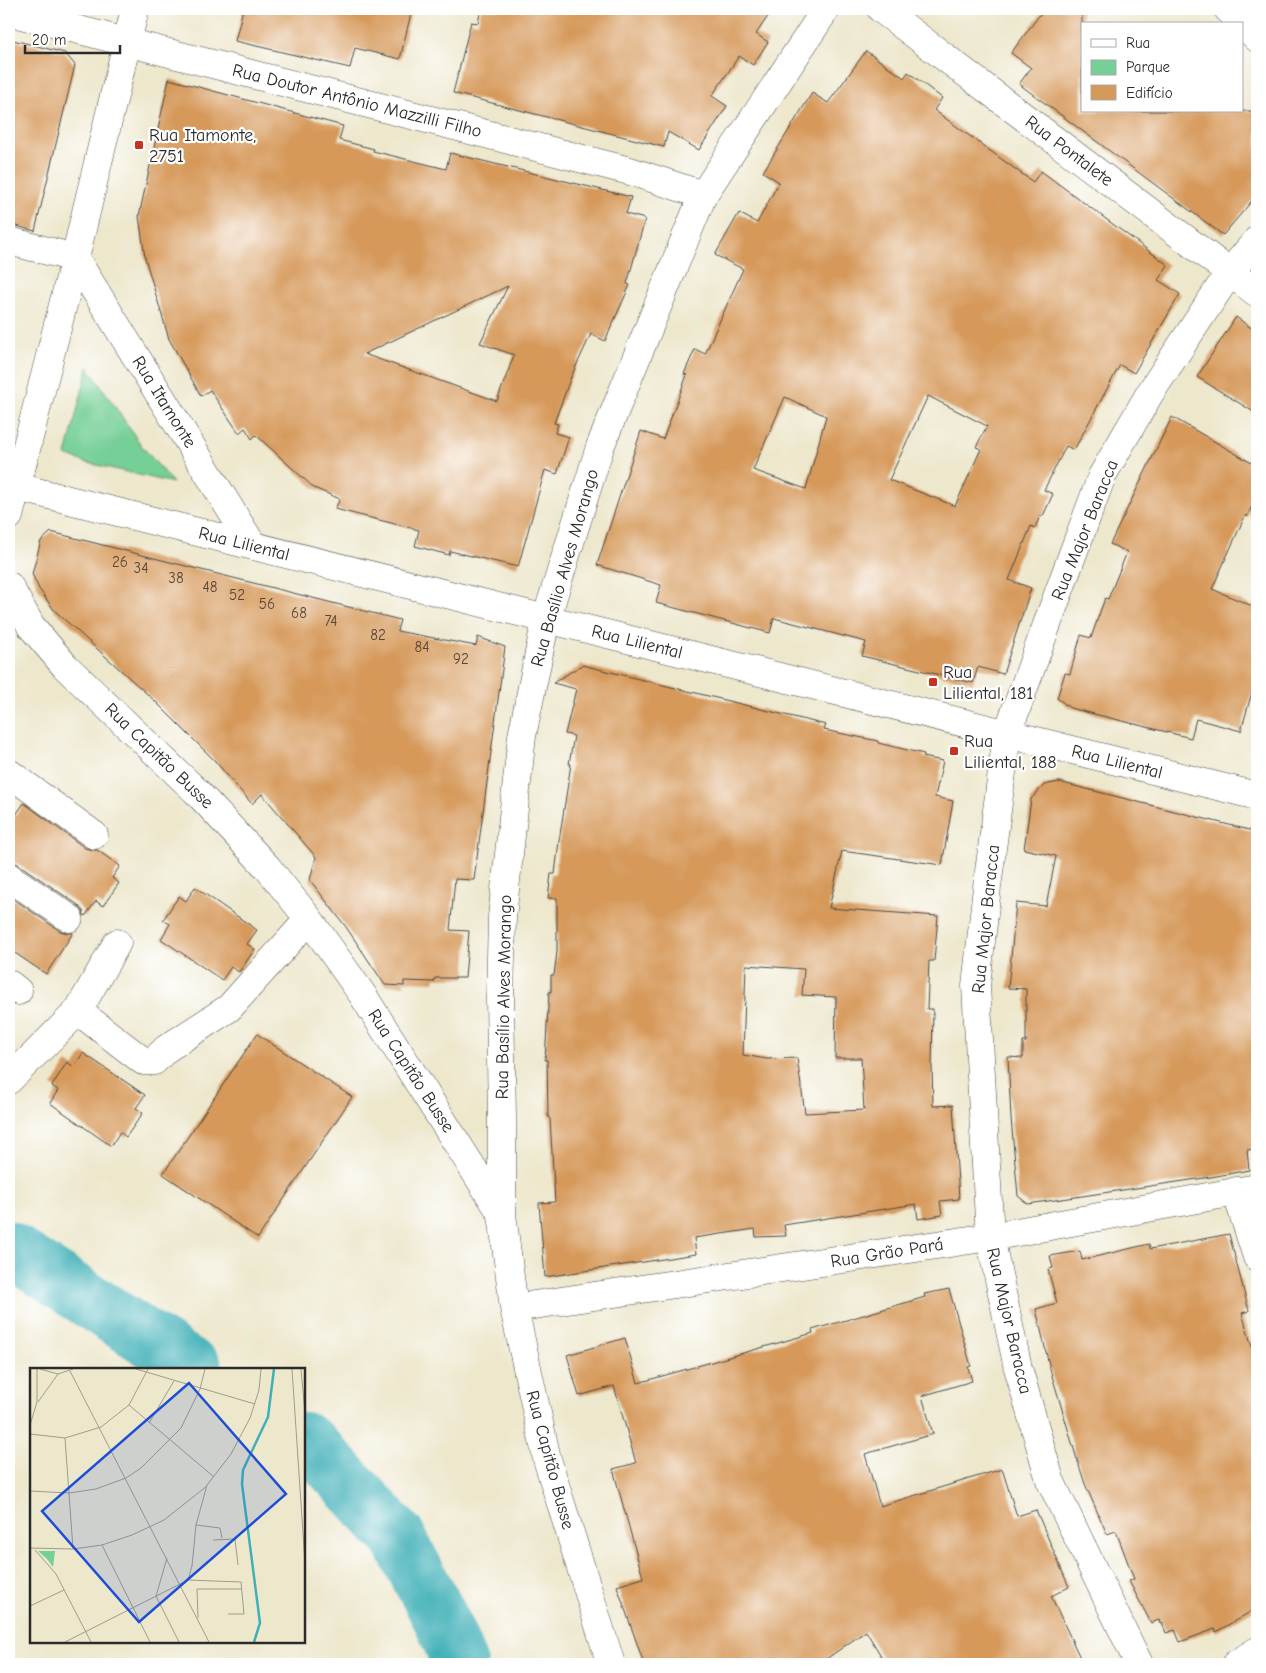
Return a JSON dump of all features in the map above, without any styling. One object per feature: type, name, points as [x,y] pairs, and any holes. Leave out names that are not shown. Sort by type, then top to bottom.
[{"type":"street","points":[[9,516],[13,486],[75,258],[135,9]]},
{"type":"street","name":"Rua Basílio Alves Morango","points":[[502,1214],[500,998],[502,917],[522,736],[546,620],[600,447],[703,195],[826,9]]},
{"type":"street","name":"Rua Pontalete","points":[[881,9],[1257,293]]},
{"type":"street","points":[[1228,9],[1241,22]]},
{"type":"street","name":"Rua Doutor Antônio Mazzilli Filho","points":[[9,12],[630,171],[703,195]]},
{"type":"street","points":[[1244,25],[1257,38]]},
{"type":"street","name":"Rua Major Baracca","points":[[1139,1664],[1050,1480],[1018,1368],[990,1237],[976,986],[1007,734],[1102,476],[1150,393],[1230,272],[1257,240]]},
{"type":"street","points":[[9,241],[75,258]]},
{"type":"street","name":"Rua Itamonte","points":[[75,258],[254,546]]},
{"type":"street","name":"Rua Liliental","points":[[13,486],[1257,796]]},
{"type":"street","name":"Rua Capitão Busse","points":[[9,586],[31,626],[65,666],[196,791],[267,867],[309,919],[362,994],[502,1214],[514,1308],[547,1459],[611,1664]]},
{"type":"street","points":[[9,773],[94,835]]},
{"type":"street","points":[[9,877],[69,918]]},
{"type":"street","points":[[78,1011],[143,1061],[154,1061],[166,1049],[229,1008],[309,919]]},
{"type":"street","points":[[9,1080],[78,1011],[117,943]]},
{"type":"street","points":[[1247,1190],[1257,1257]]},
{"type":"street","name":"Rua Grão Pará","points":[[514,1308],[990,1237],[1247,1190]]},
{"type":"street","points":[[1236,1664],[1257,1651]]},
{"type":"green space","points":[[88,367],[141,445],[173,483],[84,462],[66,455]]},
{"type":"building","points":[[243,9],[412,9],[400,59],[355,48],[350,68],[235,41]]},
{"type":"building","points":[[481,9],[773,9],[756,34],[768,42],[753,65],[739,56],[712,96],[727,106],[699,150],[668,132],[664,147],[453,93],[471,22],[478,23]]},
{"type":"building","points":[[1044,9],[1082,9],[1081,112],[1257,111],[1257,195],[1223,235],[1019,84],[1031,68],[1011,53]]},
{"type":"building","points":[[9,39],[65,53],[75,65],[35,231],[9,224]]},
{"type":"building","points":[[866,51],[904,78],[908,72],[942,98],[934,110],[1033,182],[1041,171],[1168,265],[1158,280],[1180,294],[1134,373],[1120,365],[1074,450],[1066,446],[1044,490],[1053,494],[1035,528],[1031,526],[1009,580],[1031,588],[1003,674],[978,667],[973,683],[862,656],[866,642],[774,618],[770,633],[656,603],[661,585],[597,565],[641,431],[663,439],[687,375],[684,374],[695,349],[705,354],[743,269],[715,255],[739,213],[757,223],[779,182],[763,172],[812,93],[828,103]],"holes":[[[928,396],[987,426],[976,447],[981,449],[955,506],[889,480]],[[785,397],[826,416],[806,489],[753,470]]]},
{"type":"building","points":[[169,79],[343,126],[339,140],[374,149],[373,151],[446,169],[450,153],[631,197],[626,214],[645,219],[627,284],[630,285],[605,341],[591,334],[571,377],[554,423],[558,424],[555,433],[569,437],[557,474],[545,470],[518,567],[450,551],[449,555],[415,546],[419,530],[335,509],[340,499],[314,488],[256,435],[252,439],[245,428],[239,433],[210,390],[201,396],[169,339],[145,258],[139,216]],"holes":[[[508,286],[480,343],[514,355],[497,401],[364,354]]]},
{"type":"building","points":[[1236,317],[1257,332],[1257,414],[1197,377]]},
{"type":"building","points":[[1172,417],[1257,466],[1257,495],[1247,517],[1245,516],[1212,589],[1257,608],[1257,693],[1252,692],[1241,731],[1196,719],[1191,738],[1070,708],[1057,698],[1065,673],[1070,674],[1081,635],[1091,638],[1105,598],[1108,599],[1127,552],[1110,544]]},
{"type":"building","points":[[51,532],[400,620],[397,631],[476,646],[478,637],[505,647],[474,880],[455,879],[450,930],[469,931],[465,978],[435,978],[434,982],[404,981],[404,986],[385,985],[346,927],[310,880],[316,857],[262,794],[252,804],[215,761],[156,702],[54,610],[39,589],[32,574],[41,541]]},
{"type":"building","points":[[582,665],[826,725],[824,730],[878,741],[878,743],[924,754],[923,757],[943,761],[935,797],[953,801],[942,865],[842,851],[829,908],[938,916],[934,961],[929,961],[927,1009],[933,1009],[933,1106],[953,1105],[959,1199],[940,1201],[942,1215],[918,1219],[916,1204],[784,1225],[786,1236],[756,1237],[755,1229],[694,1238],[696,1254],[545,1277],[539,1203],[555,1202],[550,1119],[548,1116],[547,1060],[545,1060],[549,992],[551,992],[551,975],[554,975],[557,952],[557,898],[548,898],[551,874],[555,874],[571,764],[569,764],[574,736],[565,734],[576,689],[553,683]],"holes":[[[746,965],[804,969],[802,995],[836,997],[835,1058],[861,1058],[864,1110],[805,1113],[797,1058],[767,1059],[743,1055]]]},
{"type":"building","points":[[1059,782],[1257,832],[1257,1149],[1247,1150],[1249,1170],[1028,1204],[1018,1196],[1008,1057],[1023,1058],[1023,1042],[1026,1042],[1026,989],[1008,988],[1016,903],[1046,906],[1056,856],[1024,849],[1031,799],[1044,785]]},
{"type":"building","points":[[24,803],[85,848],[97,850],[120,866],[112,878],[119,883],[103,906],[96,901],[84,916],[83,911],[78,905],[18,864],[9,862],[9,825]]},
{"type":"building","points":[[195,887],[257,930],[247,944],[255,949],[239,972],[231,967],[222,980],[161,939],[170,924],[163,920],[179,896],[186,901]]},
{"type":"building","points":[[9,896],[60,931],[73,933],[46,974],[9,949]]},
{"type":"building","points":[[257,1034],[352,1097],[258,1238],[163,1174]]},
{"type":"building","points":[[83,1053],[145,1095],[136,1108],[143,1113],[126,1137],[120,1132],[111,1146],[50,1103],[58,1090],[52,1086],[67,1062],[74,1067]]},
{"type":"building","points":[[1229,1234],[1249,1311],[1242,1313],[1257,1364],[1257,1608],[1216,1632],[1215,1629],[1180,1642],[1175,1630],[1166,1633],[1159,1620],[1151,1623],[1129,1581],[1134,1579],[1116,1531],[1107,1534],[1085,1484],[1050,1369],[1036,1309],[1057,1303],[1048,1269],[1053,1268],[1050,1256],[1080,1251],[1082,1260],[1149,1244],[1150,1249]]},
{"type":"building","points":[[949,1289],[971,1366],[968,1367],[972,1381],[922,1396],[933,1434],[865,1454],[880,1506],[1002,1469],[1017,1516],[1036,1510],[1069,1587],[1051,1596],[1083,1664],[886,1664],[866,1631],[819,1664],[644,1664],[617,1586],[643,1578],[613,1469],[636,1463],[614,1386],[579,1396],[567,1355],[625,1338],[638,1383],[813,1333],[812,1330],[925,1297],[924,1294]]},
{"type":"waterway","points":[[9,1249],[193,1368]]},
{"type":"waterway","points":[[305,1441],[313,1446],[398,1537],[442,1621],[460,1664]]},
{"type":"place","name":"Rua Itamonte, 2751","points":[[139,145]]},
{"type":"place","name":"Rua Liliental, 181","points":[[933,682]]},
{"type":"place","name":"Rua Liliental, 188","points":[[954,751]]}]
